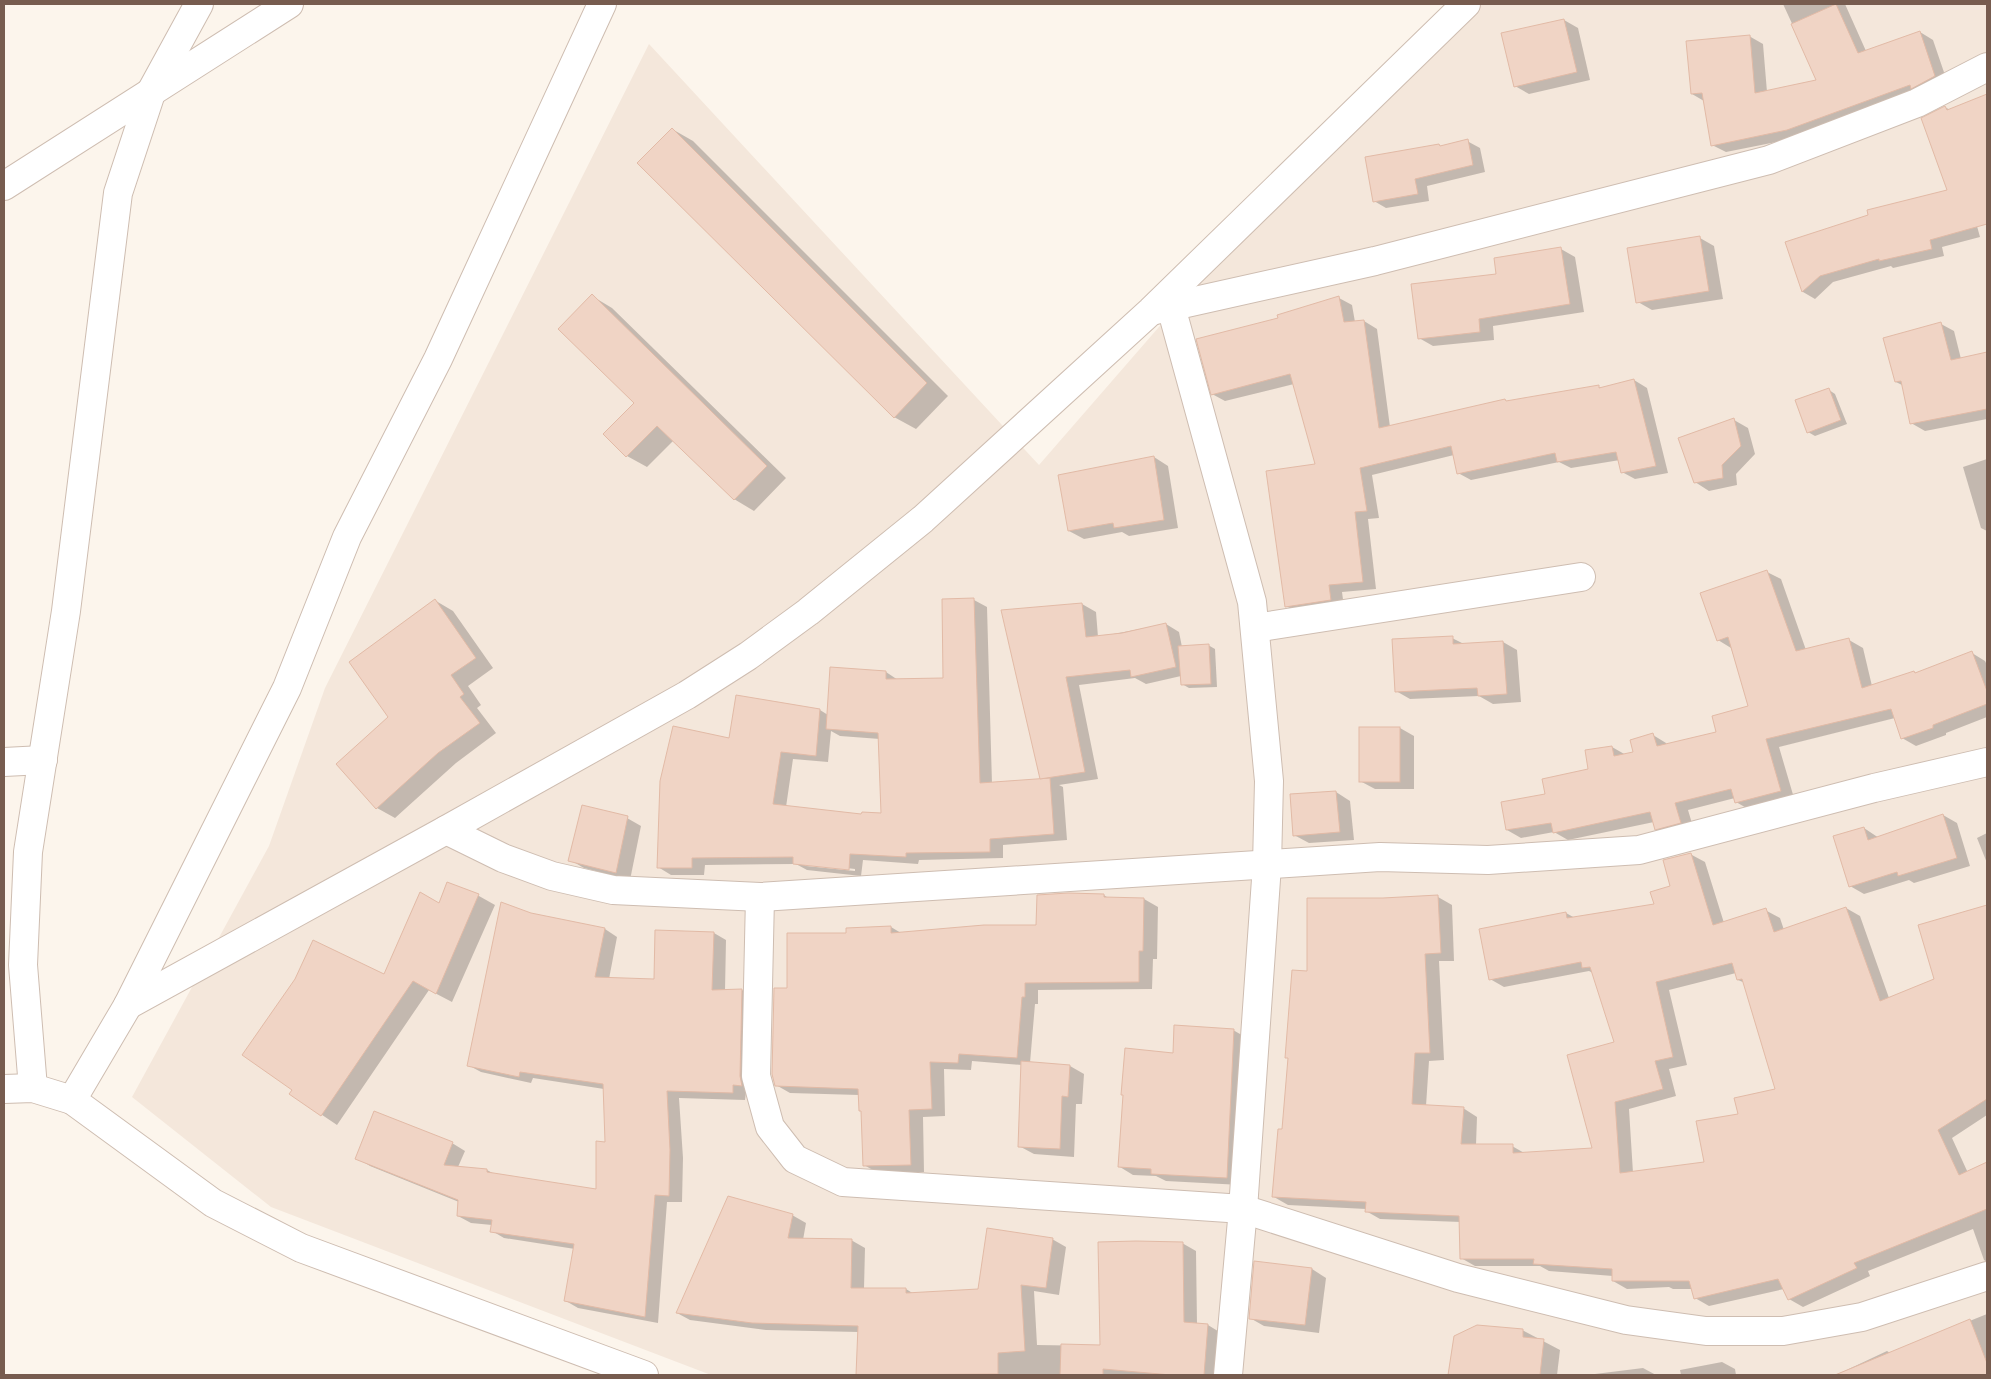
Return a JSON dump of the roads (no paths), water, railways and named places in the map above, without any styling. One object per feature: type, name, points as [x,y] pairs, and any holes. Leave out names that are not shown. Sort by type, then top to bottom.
[{"type":"street","points":[[32,1088],[23,965],[28,852],[66,611],[118,193],[152,90],[199,4]]},
{"type":"street","points":[[4,186],[289,4]]},
{"type":"street","points":[[72,1100],[128,1005],[287,688],[347,537],[438,359],[602,4]]},
{"type":"street","points":[[128,1005],[687,695],[786,629],[923,519],[1161,309],[1466,4]]},
{"type":"street","points":[[1161,309],[1375,261],[1770,160],[1917,103],[1987,67]]},
{"type":"street","points":[[1161,309],[1252,602],[1269,782],[1267,864],[1243,1209],[1228,1375]]},
{"type":"street","points":[[1255,628],[1581,577]]},
{"type":"street","points":[[4,762],[42,760]]},
{"type":"street","points":[[446,830],[503,858],[552,876],[613,890],[760,897],[1380,857],[1488,860],[1640,850],[1874,788],[1987,762]]},
{"type":"street","points":[[760,897],[756,1076],[770,1127],[795,1159],[843,1182],[1243,1209],[1458,1278],[1626,1320],[1706,1331],[1783,1331],[1862,1317],[1987,1276]]},
{"type":"street","points":[[4,1089],[32,1088],[72,1100],[213,1203],[301,1248],[644,1375]]}]
